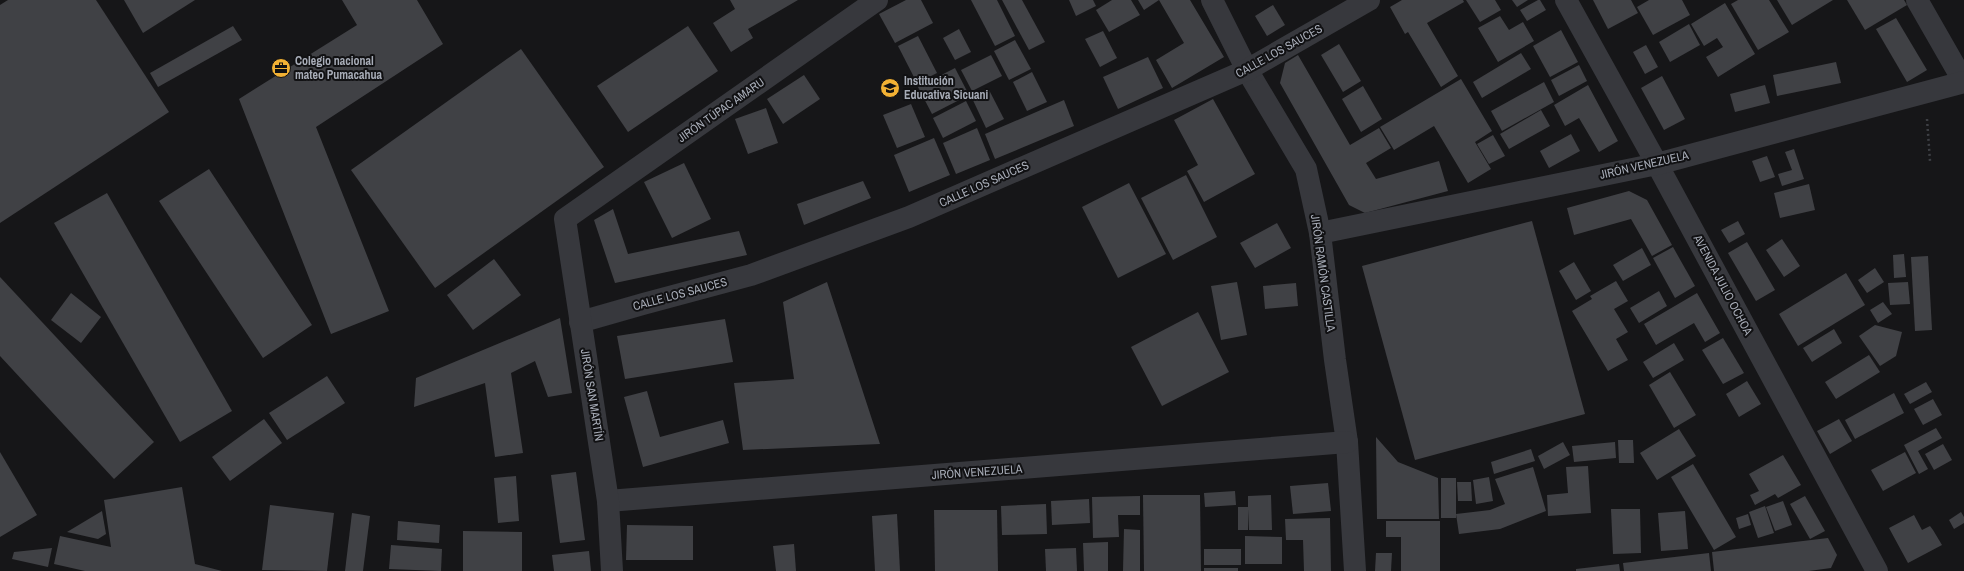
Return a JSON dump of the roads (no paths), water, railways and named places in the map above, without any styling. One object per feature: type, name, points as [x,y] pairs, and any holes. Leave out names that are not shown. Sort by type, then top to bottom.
[{"type":"street","name":"JIRÓN TÚPAC AMARU","points":[[565,219],[878,0]]},
{"type":"street","name":"JIRÓN RAMÓN CASTILLA","points":[[1212,0],[1247,70],[1306,169],[1320,233],[1335,360],[1347,442],[1355,571]]},
{"type":"street","name":"CALLE LOS SAUCES","points":[[580,322],[751,275],[909,217],[1247,70],[1369,0]]},
{"type":"street","name":"AVENIDA JULIO OCHOA","points":[[1566,0],[1657,164],[1878,571]]},
{"type":"street","points":[[1918,0],[1964,82]]},
{"type":"street","name":"JIRÓN VENEZUELA","points":[[1320,233],[1657,164],[1964,82]]},
{"type":"street","name":"JIRÓN SAN MARTÍN","points":[[565,219],[608,501],[612,571]]},
{"type":"street","name":"JIRÓN VENEZUELA","points":[[608,501],[1347,442]]},
{"type":"place","name":"Colegio nacional mateo Pumacahua","points":[[281,68]]},
{"type":"place","name":"Institución Educativa Sicuani","points":[[890,88]]}]
